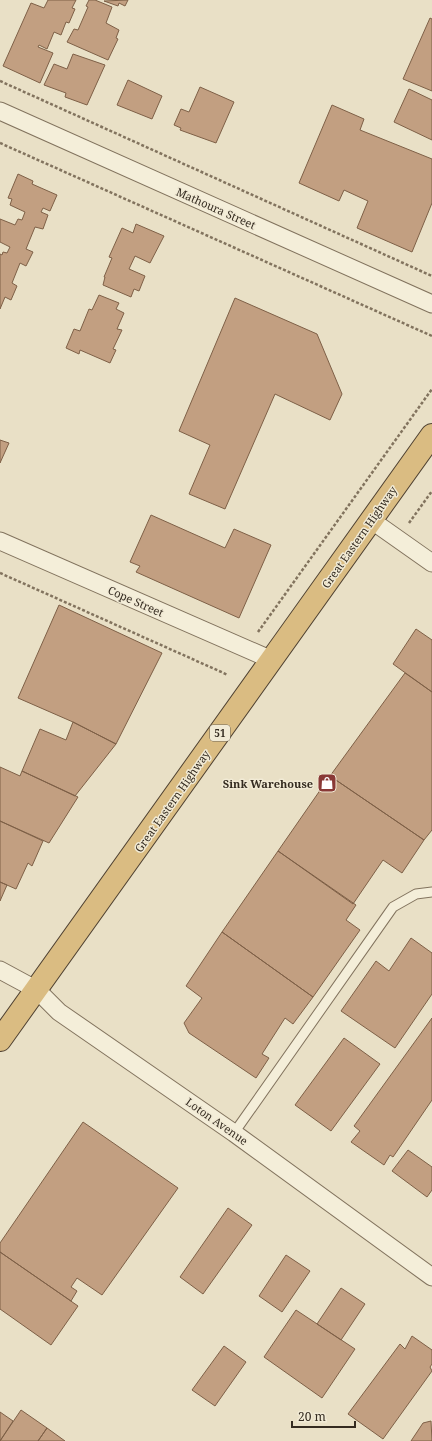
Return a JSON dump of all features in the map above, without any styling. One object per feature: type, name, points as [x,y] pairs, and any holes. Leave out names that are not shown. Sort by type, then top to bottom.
[{"type":"highway","name":"Great Eastern Highway","points":[[3,1039],[432,435]]},
{"type":"street","name":"Mathoura Street","points":[[0,111],[432,304]]},
{"type":"street","points":[[371,520],[432,563]]},
{"type":"street","name":"Cope Street","points":[[0,541],[272,660]]},
{"type":"street","name":"Loton Avenue","points":[[0,970],[37,990],[59,1012],[234,1133],[432,1277]]},
{"type":"lane","points":[[234,1133],[393,907],[416,894],[432,892]]},
{"type":"path","points":[[0,81],[432,276]]},
{"type":"path","points":[[0,143],[432,336]]},
{"type":"path","points":[[255,636],[432,389]]},
{"type":"path","points":[[398,538],[432,491]]},
{"type":"path","points":[[0,573],[228,676]]},
{"type":"building","points":[[48,0],[76,0],[72,8],[75,9],[69,23],[66,22],[61,35],[54,32],[47,49],[39,45],[38,47],[53,53],[40,83],[3,66],[31,3],[44,8]]},
{"type":"building","points":[[89,0],[95,0],[112,7],[106,23],[119,30],[116,38],[118,39],[108,60],[67,42],[74,29],[78,30],[88,7],[86,6]]},
{"type":"building","points":[[128,0],[125,6],[119,3],[118,6],[104,1]]},
{"type":"building","points":[[430,18],[432,19],[432,91],[403,79]]},
{"type":"building","points":[[73,54],[105,65],[87,105],[65,97],[66,93],[44,85],[54,64],[67,69]]},
{"type":"building","points":[[128,80],[162,96],[152,119],[117,105]]},
{"type":"building","points":[[200,87],[234,102],[216,143],[180,130],[181,128],[174,125],[181,109],[189,112]]},
{"type":"building","points":[[409,89],[432,100],[432,140],[394,122]]},
{"type":"building","points":[[332,105],[364,119],[360,130],[432,159],[432,203],[412,252],[357,228],[368,201],[344,190],[339,201],[299,183]]},
{"type":"building","points":[[18,174],[33,181],[32,184],[57,195],[50,211],[43,208],[41,212],[48,215],[43,229],[35,227],[26,249],[33,252],[26,266],[20,263],[12,283],[17,286],[11,300],[5,297],[0,309],[0,254],[2,255],[3,252],[7,253],[10,247],[0,242],[0,219],[15,225],[18,219],[22,220],[25,212],[10,205],[12,199],[8,198]]},
{"type":"building","points":[[136,224],[164,236],[150,263],[135,256],[129,269],[145,276],[139,291],[134,289],[131,297],[103,285],[104,277],[112,258],[109,257],[122,228],[133,233]]},
{"type":"building","points":[[99,295],[119,303],[116,309],[124,313],[117,329],[122,330],[113,349],[116,350],[110,363],[80,350],[79,354],[66,348],[74,329],[80,331],[89,309],[92,310]]},
{"type":"building","points":[[235,298],[317,334],[342,394],[330,420],[275,394],[225,509],[189,494],[210,445],[179,431]]},
{"type":"building","points":[[0,440],[9,443],[0,463]]},
{"type":"building","points":[[151,515],[225,548],[234,529],[271,545],[239,618],[136,572],[140,566],[130,562]]},
{"type":"building","points":[[59,605],[162,653],[116,744],[73,722],[18,698]]},
{"type":"building","points":[[416,629],[432,640],[432,692],[393,664]]},
{"type":"building","points":[[405,673],[432,692],[432,830],[424,840],[330,776]]},
{"type":"building","points":[[73,722],[116,744],[75,796],[22,771],[40,729],[66,740]]},
{"type":"building","points":[[0,767],[20,776],[22,771],[78,797],[49,843],[0,821]]},
{"type":"building","points":[[330,776],[424,840],[402,873],[383,860],[353,904],[278,851]]},
{"type":"building","points":[[0,821],[43,841],[32,866],[28,863],[16,889],[0,882]]},
{"type":"building","points":[[278,851],[356,905],[346,920],[360,930],[313,997],[222,932]]},
{"type":"building","points":[[0,882],[7,885],[0,901]]},
{"type":"building","points":[[222,932],[313,997],[293,1024],[285,1018],[262,1054],[269,1058],[256,1078],[189,1033],[184,1023],[202,998],[186,986]]},
{"type":"building","points":[[411,938],[432,953],[432,994],[395,1048],[341,1011],[376,961],[389,971]]},
{"type":"building","points":[[432,1018],[432,1100],[393,1157],[390,1155],[384,1165],[351,1142],[360,1131],[354,1126]]},
{"type":"building","points":[[344,1038],[380,1064],[331,1131],[295,1105]]},
{"type":"building","points":[[83,1122],[178,1188],[102,1295],[77,1278],[71,1287],[77,1291],[71,1301],[0,1252],[0,1243]]},
{"type":"building","points":[[408,1150],[432,1167],[432,1190],[427,1197],[392,1171]]},
{"type":"building","points":[[228,1208],[252,1225],[203,1294],[180,1277]]},
{"type":"building","points":[[0,1252],[78,1306],[51,1345],[0,1309]]},
{"type":"building","points":[[286,1255],[310,1271],[282,1312],[259,1296]]},
{"type":"building","points":[[341,1288],[365,1304],[341,1340],[317,1324]]},
{"type":"building","points":[[296,1310],[355,1349],[322,1398],[264,1357]]},
{"type":"building","points":[[412,1336],[432,1350],[432,1364],[430,1367],[432,1371],[383,1439],[348,1414],[400,1344],[405,1349]]},
{"type":"building","points":[[224,1346],[246,1362],[215,1406],[192,1390]]},
{"type":"building","points":[[21,1410],[47,1428],[38,1441],[0,1441]]},
{"type":"building","points":[[0,1412],[13,1421],[0,1441]]},
{"type":"building","points":[[431,1421],[432,1441],[411,1441],[423,1423]]},
{"type":"building","points":[[47,1428],[65,1441],[38,1441]]},
{"type":"place","name":"Sink Warehouse","points":[[327,783]]}]
